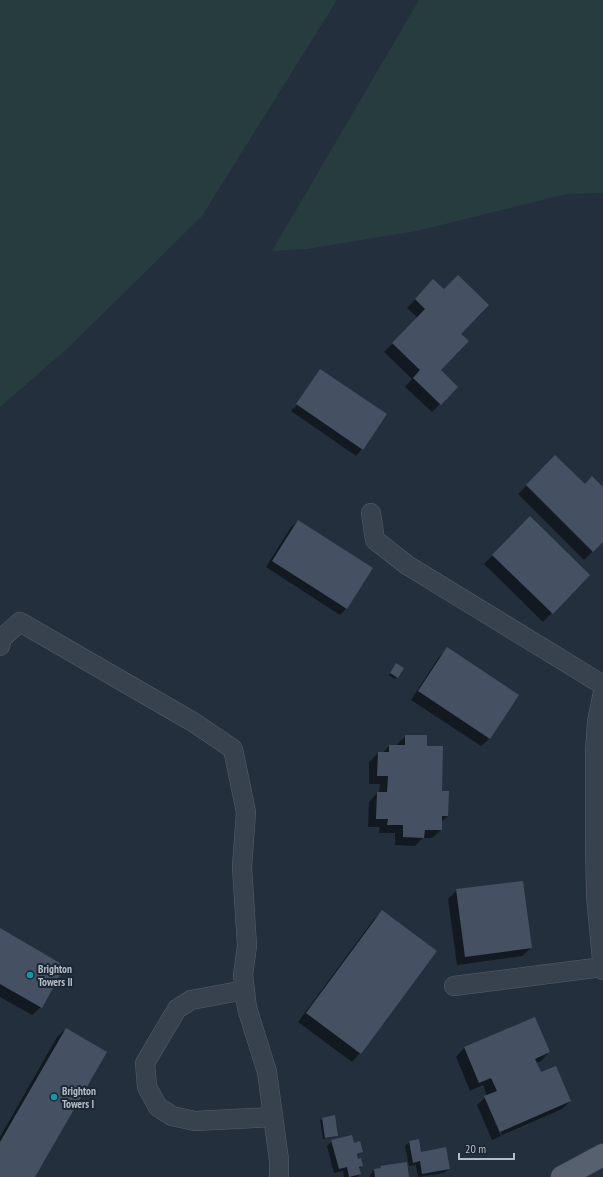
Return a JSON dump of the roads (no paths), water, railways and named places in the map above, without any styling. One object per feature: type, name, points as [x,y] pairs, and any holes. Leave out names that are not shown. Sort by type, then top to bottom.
[{"type":"main road","points":[[562,1177],[603,1155]]},
{"type":"street","points":[[371,513],[374,540],[407,565],[603,685]]},
{"type":"street","points":[[0,646],[2,638],[20,622],[193,722],[233,749],[246,812],[242,867],[247,946],[243,975],[248,1008],[267,1072],[279,1160],[279,1177]]},
{"type":"street","points":[[454,986],[603,969],[596,895],[595,752],[603,692]]},
{"type":"street","points":[[245,990],[191,1000],[177,1009],[145,1063],[147,1087],[158,1107],[172,1116],[195,1121],[273,1117]]},
{"type":"place","name":"Brighton Towers II","points":[[30,975]]},
{"type":"place","name":"Brighton Towers I","points":[[54,1097]]}]
